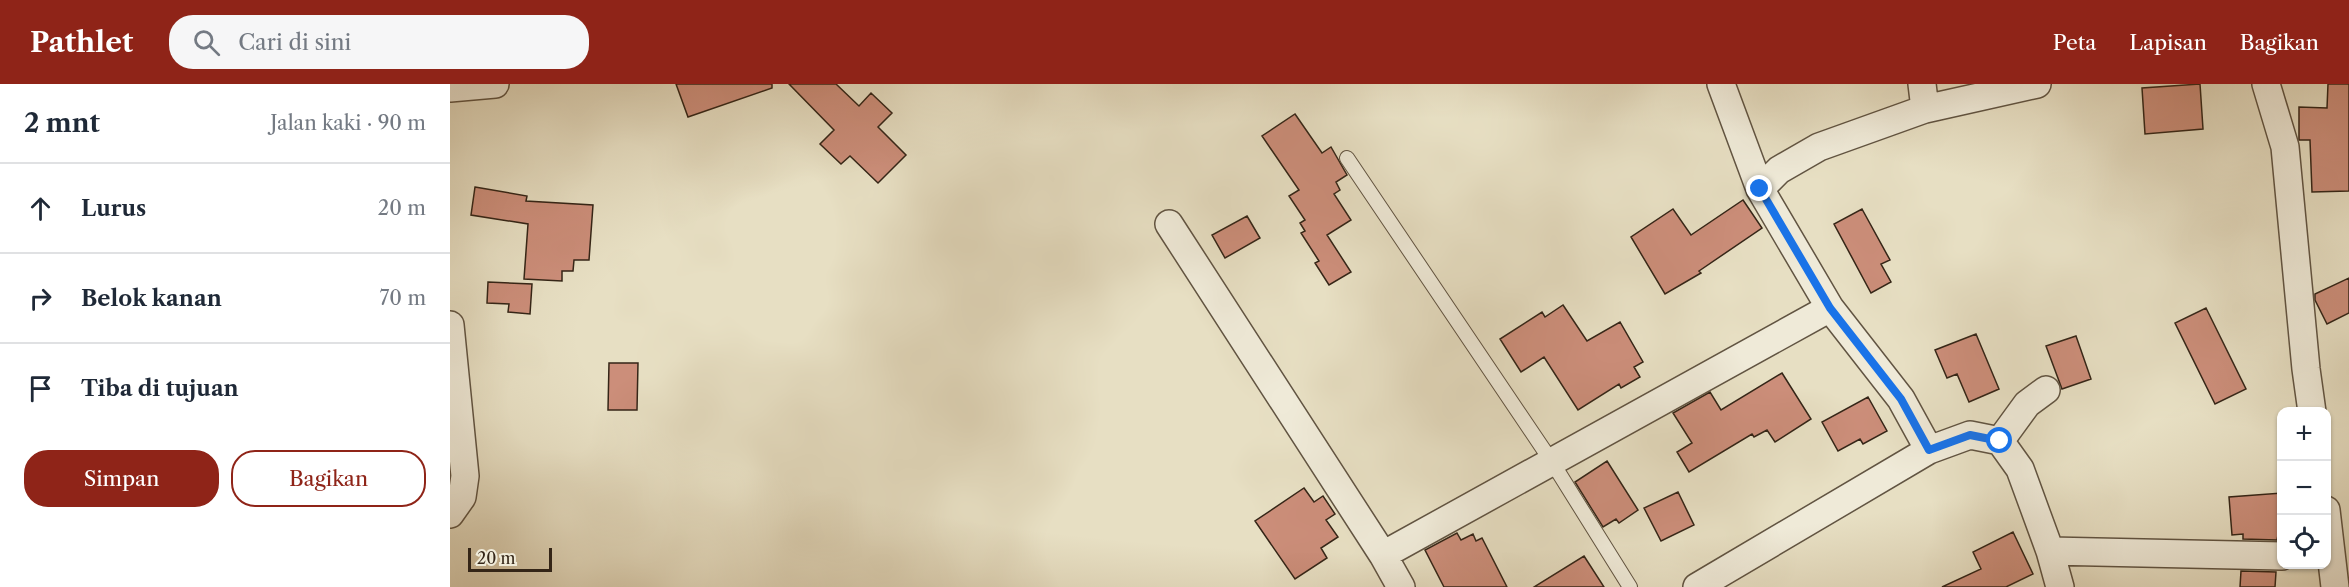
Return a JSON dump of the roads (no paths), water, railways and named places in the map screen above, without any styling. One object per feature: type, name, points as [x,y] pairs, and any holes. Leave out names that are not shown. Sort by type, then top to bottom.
[{"type":"street","points":[[450,88],[495,84]]},
{"type":"street","points":[[1721,84],[1760,189],[1830,308],[1901,399],[1929,450]]},
{"type":"street","points":[[1760,189],[1779,170],[1819,147],[1923,97],[2037,84]]},
{"type":"street","points":[[2266,84],[2285,147],[2311,407]]},
{"type":"street","points":[[1169,224],[1383,555],[1401,587]]},
{"type":"street","points":[[1383,555],[1830,308]]},
{"type":"street","points":[[450,325],[465,476],[462,497],[450,514]]},
{"type":"street","points":[[2000,441],[2027,404],[2046,390]]},
{"type":"street","points":[[1704,585],[1929,450],[1970,435],[2000,441],[2020,469],[2050,551],[2060,587]]},
{"type":"street","points":[[2050,551],[2277,556]]},
{"type":"street","points":[[2331,562],[2336,587]]},
{"type":"lane","points":[[1347,158],[1552,462],[1630,587]]}]
